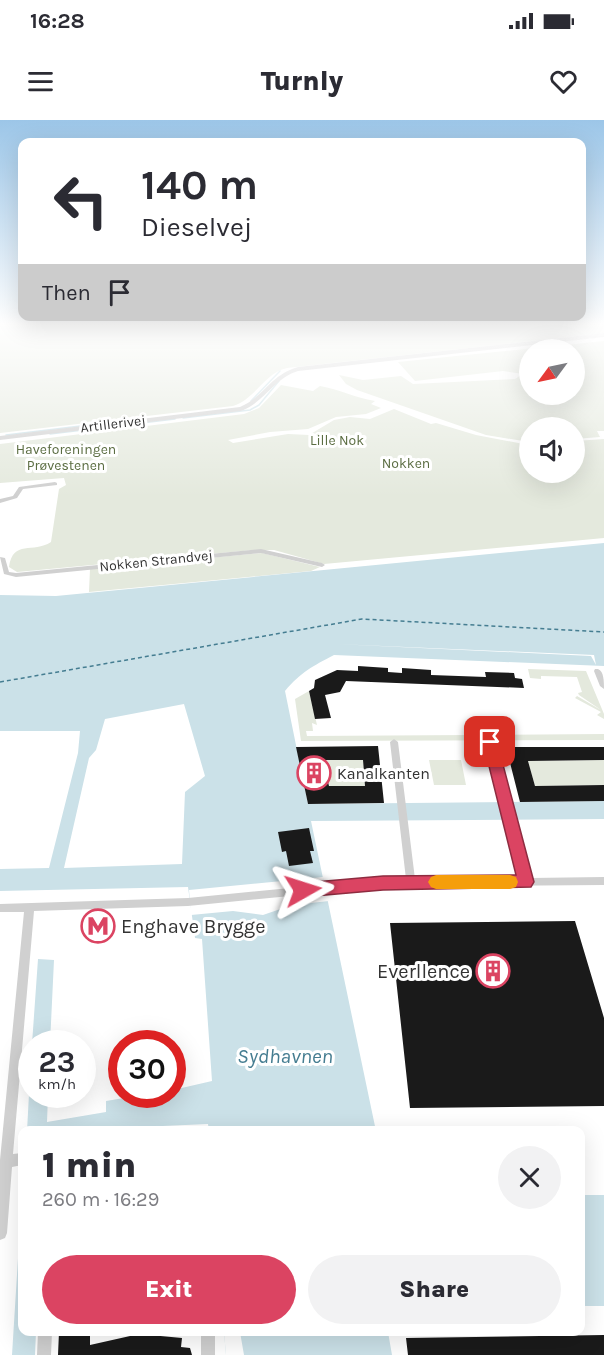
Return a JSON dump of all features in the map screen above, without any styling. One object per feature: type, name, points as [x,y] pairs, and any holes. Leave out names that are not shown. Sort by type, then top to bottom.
[{"type":"street","name":"Artillerivej","points":[[0,438],[242,409],[256,402],[274,382]]},
{"type":"street","points":[[0,501],[15,497],[21,488],[55,484]]},
{"type":"street","name":"Nokken Strandvej","points":[[0,559],[3,559],[6,573],[16,575],[261,551],[321,565]]},
{"type":"street","points":[[598,671],[604,687]]},
{"type":"street","points":[[394,742],[411,882]]},
{"type":"street","points":[[490,742],[526,882]]},
{"type":"street","points":[[0,908],[190,902],[411,882],[604,881]]},
{"type":"street","points":[[0,1233],[29,908]]},
{"type":"street","points":[[6,1161],[18,1160]]},
{"type":"street","points":[[44,1355],[45,1336]]},
{"type":"street","points":[[208,1336],[208,1355]]},
{"type":"green space","points":[[0,382],[265,382],[248,398],[233,406],[0,433]]},
{"type":"green space","points":[[344,382],[409,382],[413,384],[519,382],[519,405],[585,405],[585,382],[604,382],[604,431],[597,431],[600,437],[585,438],[585,417],[519,417],[519,440],[486,435],[357,390]]},
{"type":"green space","points":[[281,385],[313,391],[320,386],[327,387],[375,401],[371,404],[381,408],[366,414],[336,417],[308,429],[270,432],[228,440],[233,443],[288,434],[309,435],[334,420],[350,417],[370,419],[394,409],[431,424],[436,423],[476,435],[519,443],[519,483],[585,483],[585,440],[604,439],[604,538],[324,564],[274,550],[253,550],[17,572],[9,567],[11,558],[19,550],[51,542],[59,489],[66,485],[64,478],[0,483],[0,444],[244,414],[259,408]]},
{"type":"green space","points":[[262,553],[320,567],[311,571],[89,592],[90,569]]},
{"type":"green space","points":[[528,669],[586,671],[604,714],[604,719],[597,715],[601,712],[575,698],[577,696],[601,710],[579,695],[578,693],[582,692],[577,677],[530,678]]},
{"type":"green space","points":[[309,691],[317,725],[312,723],[313,731],[306,731],[307,736],[604,734],[604,740],[301,741],[295,699]]},
{"type":"green space","points":[[323,759],[363,760],[365,786],[330,788]]},
{"type":"green space","points":[[429,760],[461,760],[466,785],[434,785]]},
{"type":"green space","points":[[604,760],[604,785],[535,786],[528,761]]},
{"type":"water","name":"Sydhavnen","points":[[604,543],[604,666],[334,655],[308,670],[285,691],[308,804],[604,801],[604,819],[311,821],[375,1126],[208,1126],[208,1124],[27,1126],[28,1108],[48,1108],[47,1122],[106,1112],[106,1101],[108,1101],[108,1108],[186,1108],[186,1087],[212,1081],[202,939],[195,938],[188,887],[0,891],[0,869],[49,868],[78,753],[80,731],[0,731],[0,595],[56,596]],"holes":[[[184,704],[205,776],[185,792],[182,864],[64,868],[89,758],[96,750],[105,719]]]},
{"type":"water","points":[[38,959],[54,960],[51,1030],[33,1030]]},
{"type":"water","points":[[585,1195],[604,1195],[604,1306],[585,1306]]},
{"type":"water","points":[[18,1258],[18,1336],[36,1336],[35,1355],[12,1355]]},
{"type":"water","points":[[224,1336],[389,1336],[392,1355],[226,1355]]},
{"type":"pier","points":[[336,644],[594,655],[596,665],[591,656]]},
{"type":"pier","points":[[323,877],[329,901],[292,905],[263,915],[233,911],[191,915],[189,890]]},
{"type":"pier","points":[[224,1336],[241,1336],[244,1355],[226,1355]]},
{"type":"building","points":[[358,666],[388,668],[388,672],[402,673],[402,668],[431,670],[431,675],[486,677],[485,672],[514,673],[515,678],[522,679],[524,688],[346,681],[340,692],[325,695],[331,718],[315,719],[309,691],[314,688],[315,680],[337,670],[358,671]]},
{"type":"building","name":"Kanalkanten","points":[[378,746],[384,803],[308,804],[296,747]],"holes":[[[323,760],[363,760],[365,786],[329,786]]]},
{"type":"building","points":[[506,747],[604,747],[604,760],[528,761],[535,786],[604,785],[604,801],[520,802]]},
{"type":"building","points":[[309,828],[314,851],[310,851],[313,863],[289,866],[286,851],[282,852],[278,832]]},
{"type":"building","name":"Everllence","points":[[575,921],[604,1018],[604,1106],[410,1108],[390,923]]},
{"type":"building","points":[[604,1335],[604,1355],[408,1355],[406,1338],[585,1336]]},
{"type":"building","points":[[59,1336],[90,1336],[90,1345],[130,1336],[160,1336],[182,1338],[181,1347],[190,1348],[192,1355],[58,1355]]},
{"type":"waterway","points":[[251,401],[270,382]]},
{"type":"waterway","points":[[183,418],[250,410],[259,405],[278,382]]},
{"type":"waterway","points":[[50,434],[175,419]]},
{"type":"waterway","points":[[6,435],[130,420]]},
{"type":"ferry route","points":[[0,682],[362,619],[604,632]]},
{"type":"slow traffic","points":[[436,882],[510,882]]},
{"type":"place","name":"Kanalkanten","points":[[314,773]]},
{"type":"place","name":"Enghave Brygge","points":[[98,926]]},
{"type":"place","name":"Everllence","points":[[493,971]]},
{"type":"route","points":[[303,890],[383,883],[526,882],[490,742]]},
{"type":"park label","name":"Lille Nok","points":[[337,440]]},
{"type":"park label","name":"Haveforeningen Prøvestenen","points":[[66,458]]},
{"type":"park label","name":"Nokken","points":[[406,463]]}]
